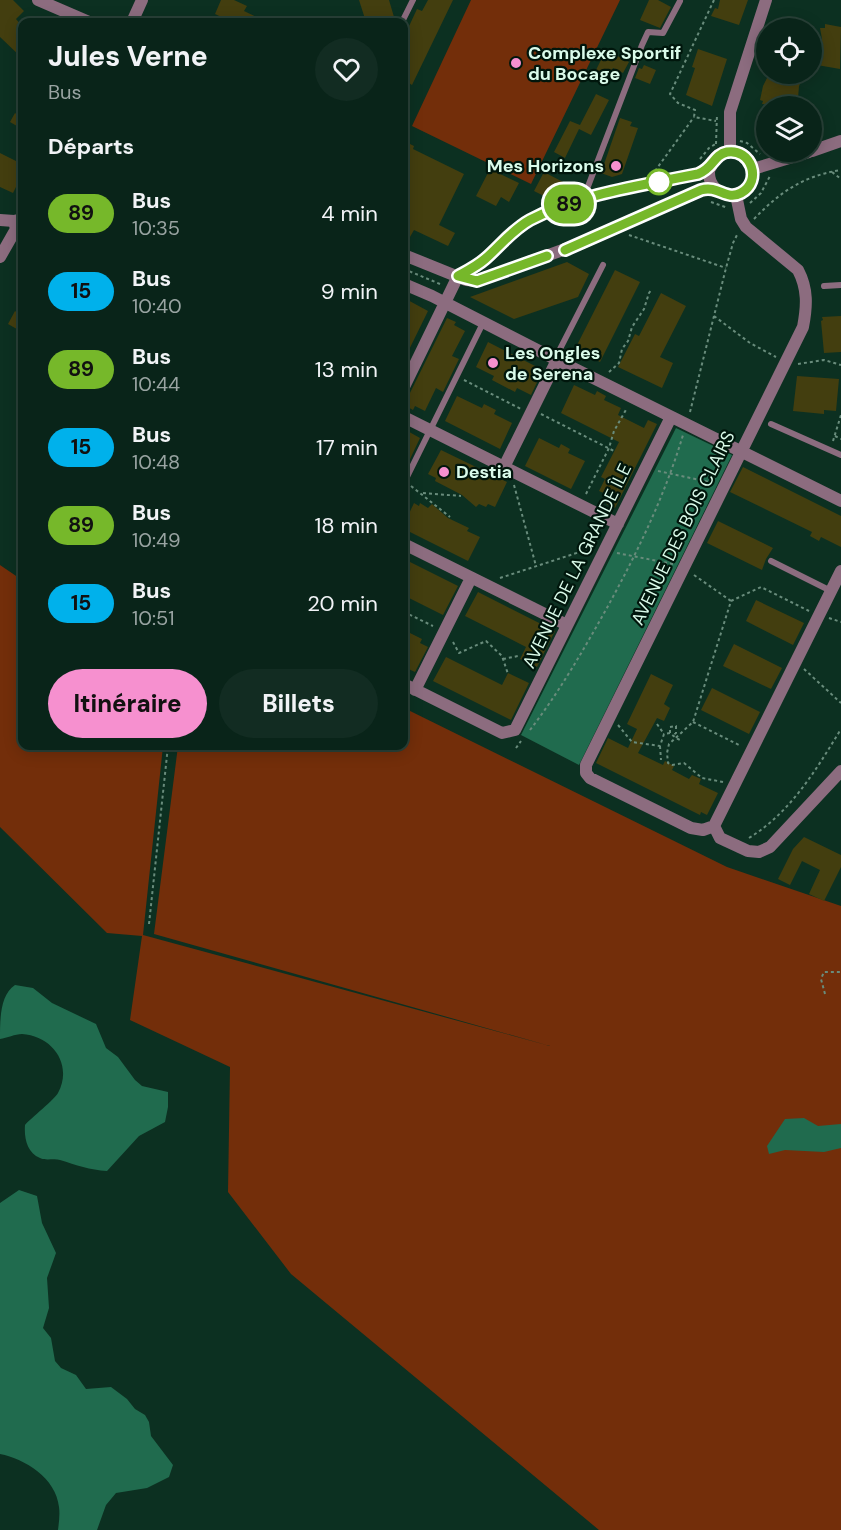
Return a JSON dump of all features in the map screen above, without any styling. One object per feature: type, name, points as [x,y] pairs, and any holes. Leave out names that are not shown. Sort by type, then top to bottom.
[{"type":"street","points":[[39,0],[80,18]]},
{"type":"street","points":[[134,18],[141,0]]},
{"type":"street","points":[[730,152],[730,112],[766,0]]},
{"type":"street","points":[[822,147],[841,141]]},
{"type":"street","points":[[408,257],[466,280],[485,279],[582,243],[701,190],[716,189],[729,195],[736,195],[751,182],[753,169],[747,158],[736,152],[718,156],[711,167],[710,179],[716,189]]},
{"type":"street","points":[[753,169],[775,162]]},
{"type":"street","points":[[408,379],[458,276],[477,265],[529,221],[552,210],[587,199],[698,174],[711,167]]},
{"type":"street","points":[[736,195],[741,219],[746,227]]},
{"type":"street","points":[[0,220],[18,220],[16,229],[0,257]]},
{"type":"street","name":"AVENUE DES BOIS CLAIRS","points":[[708,828],[691,828],[590,778],[586,773],[586,765],[803,327],[807,294],[803,280],[793,266],[746,227]]},
{"type":"street","points":[[477,265],[485,279]]},
{"type":"street","points":[[408,286],[841,501]]},
{"type":"street","points":[[504,467],[557,360]]},
{"type":"street","name":"AVENUE DE LA GRANDE ÎLE","points":[[521,735],[567,625],[671,417]]},
{"type":"street","points":[[408,419],[618,524]]},
{"type":"street","points":[[408,546],[567,625]]},
{"type":"street","points":[[841,571],[708,828],[720,838],[736,846],[748,851],[759,852],[770,847],[841,771]]},
{"type":"street","points":[[471,578],[409,687],[502,733],[521,735]]},
{"type":"lane","points":[[404,18],[413,0]]},
{"type":"lane","points":[[587,199],[587,189],[645,38],[648,32],[663,33],[680,1]]},
{"type":"lane","points":[[557,360],[560,349],[603,265]]},
{"type":"lane","points":[[824,286],[841,285]]},
{"type":"lane","points":[[408,474],[483,323]]},
{"type":"lane","points":[[771,424],[841,455]]},
{"type":"lane","points":[[771,561],[831,591]]},
{"type":"path","points":[[651,176],[694,117],[695,110],[678,103],[670,94],[714,0]]},
{"type":"path","points":[[694,117],[716,121]]},
{"type":"path","points":[[690,413],[733,243],[772,201],[789,187],[841,170]]},
{"type":"path","points":[[832,172],[841,179]]},
{"type":"path","points":[[626,234],[726,268]]},
{"type":"path","points":[[608,373],[619,363],[622,349],[652,289]]},
{"type":"path","points":[[714,316],[750,343],[792,364],[824,360],[841,365]]},
{"type":"path","points":[[456,376],[525,411]]},
{"type":"path","points":[[586,502],[586,493],[609,448],[614,431],[630,403]]},
{"type":"path","points":[[536,411],[614,451]]},
{"type":"path","points":[[830,450],[841,415]]},
{"type":"path","points":[[516,748],[521,735],[557,692],[602,618],[651,520],[670,474],[684,430]]},
{"type":"path","points":[[835,436],[841,439]]},
{"type":"path","points":[[652,470],[719,484]]},
{"type":"path","points":[[517,474],[513,484],[536,567]]},
{"type":"path","points":[[408,484],[422,493],[450,517]]},
{"type":"path","points":[[422,493],[461,496]]},
{"type":"path","points":[[726,782],[702,778],[684,763],[672,765],[668,763],[667,758],[673,735],[693,722],[731,601],[761,587],[819,615],[841,622]]},
{"type":"path","points":[[408,614],[440,629]]},
{"type":"path","points":[[450,634],[459,653],[486,641],[503,659],[508,674]]},
{"type":"path","points":[[503,659],[518,656]]},
{"type":"path","points":[[800,665],[841,703]]},
{"type":"path","points":[[614,721],[632,742],[660,746]]},
{"type":"path","points":[[693,722],[743,747]]},
{"type":"path","points":[[657,724],[664,734],[673,735],[682,741]]},
{"type":"path","points":[[736,846],[756,833],[791,801],[821,763],[841,729]]},
{"type":"path","points":[[661,760],[660,746],[664,734]]},
{"type":"path","points":[[149,924],[168,750]]},
{"type":"path","points":[[825,994],[821,979],[824,972],[841,972]]},
{"type":"shaded area","name":"Complexe Sportif du Bocage","points":[[471,0],[620,0],[531,184],[412,126]]},
{"type":"shaded area","points":[[676,428],[732,455],[579,765],[521,735]]},
{"type":"shaded area","points":[[0,565],[18,577],[18,750],[163,750],[143,935],[550,1046],[154,934],[177,750],[408,750],[408,710],[727,867],[841,906],[841,1530],[599,1530],[291,1274],[228,1192],[230,1067],[130,1020],[142,936],[107,933],[0,827]]},
{"type":"shaded area","points":[[15,985],[33,988],[52,1003],[96,1024],[106,1048],[118,1057],[135,1080],[142,1086],[168,1092],[165,1122],[139,1136],[107,1171],[58,1159],[42,1159],[29,1149],[25,1125],[58,1093],[63,1072],[57,1054],[43,1040],[22,1034],[0,1039],[4,1001],[10,989]]},
{"type":"shaded area","points":[[804,1118],[818,1126],[841,1124],[841,1148],[824,1152],[785,1150],[769,1154],[767,1146],[785,1119]]},
{"type":"shaded area","points":[[19,1190],[37,1196],[42,1223],[56,1253],[47,1278],[49,1308],[43,1328],[51,1338],[55,1361],[61,1368],[76,1375],[86,1389],[111,1387],[127,1399],[135,1409],[145,1415],[149,1422],[151,1436],[173,1465],[169,1477],[147,1488],[116,1493],[106,1505],[97,1530],[58,1530],[57,1497],[46,1479],[29,1465],[0,1454],[0,1203]]},
{"type":"building","points":[[0,0],[13,0],[24,11],[16,19],[18,21],[18,54],[0,37]]},
{"type":"building","points":[[221,0],[234,0],[247,6],[244,11],[259,18],[224,18],[215,14]]},
{"type":"building","points":[[359,0],[389,0],[394,17],[365,18]]},
{"type":"building","points":[[428,0],[453,0],[412,85],[408,82],[408,28],[417,9],[422,11]]},
{"type":"building","points":[[649,0],[658,0],[671,7],[660,28],[640,20]]},
{"type":"building","points":[[720,0],[748,0],[739,25],[711,16],[715,8],[718,9]]},
{"type":"building","points":[[825,24],[841,27],[840,69],[822,66],[822,28],[825,28]]},
{"type":"building","points":[[698,49],[727,59],[712,106],[686,95],[695,68],[692,67]]},
{"type":"building","points":[[606,50],[629,62],[623,73],[613,68],[607,80],[594,74]]},
{"type":"building","points":[[644,65],[656,70],[650,84],[635,78],[639,68],[642,69]]},
{"type":"building","points":[[764,84],[800,84],[798,96],[761,96]]},
{"type":"building","points":[[596,94],[609,100],[591,135],[579,129],[565,158],[554,152],[570,121],[580,125]]},
{"type":"building","points":[[15,113],[18,115],[18,127],[10,122]]},
{"type":"building","points":[[620,118],[632,122],[630,126],[638,128],[622,174],[612,177],[601,173]]},
{"type":"building","points":[[408,143],[414,146],[413,149],[464,174],[439,225],[455,233],[448,246],[414,230],[410,237],[408,236]]},
{"type":"building","points":[[0,153],[18,162],[18,188],[16,187],[13,193],[0,187]]},
{"type":"building","points":[[490,169],[519,183],[509,202],[501,197],[496,206],[476,196]]},
{"type":"building","points":[[544,172],[563,182],[559,190],[554,187],[548,198],[534,191]]},
{"type":"building","points":[[567,262],[589,274],[578,297],[514,319],[470,297]]},
{"type":"building","points":[[615,270],[640,282],[600,362],[575,349]]},
{"type":"building","points":[[661,293],[686,306],[660,357],[673,363],[662,388],[618,367],[635,334],[639,336]]},
{"type":"building","points":[[408,300],[428,311],[408,352]]},
{"type":"building","points":[[15,311],[18,313],[18,330],[8,324]]},
{"type":"building","points":[[841,316],[841,352],[824,353],[822,317]]},
{"type":"building","points":[[447,318],[456,322],[454,325],[465,331],[452,356],[459,359],[443,392],[436,388],[425,411],[415,406],[413,410],[408,407],[408,397]]},
{"type":"building","points":[[488,342],[543,370],[531,395],[517,388],[515,392],[492,380],[494,376],[476,367]]},
{"type":"building","points":[[797,376],[839,379],[836,411],[824,410],[824,414],[793,411]]},
{"type":"building","points":[[574,385],[595,395],[597,391],[606,396],[604,400],[621,408],[618,415],[644,428],[648,420],[657,424],[615,508],[606,504],[610,496],[599,491],[605,479],[601,477],[619,442],[561,413]]},
{"type":"building","points":[[457,396],[482,408],[484,404],[496,410],[494,414],[512,423],[500,449],[445,421]]},
{"type":"building","points":[[408,431],[420,438],[408,464]]},
{"type":"building","points":[[539,438],[559,448],[561,444],[570,449],[568,453],[585,461],[571,489],[525,466]]},
{"type":"building","points":[[441,450],[507,482],[495,507],[479,504],[476,507],[462,495],[435,481],[436,478],[428,474]]},
{"type":"building","points":[[743,467],[841,516],[841,547],[821,537],[819,541],[810,536],[812,532],[730,492]]},
{"type":"building","points":[[414,503],[419,506],[420,503],[428,508],[432,504],[448,518],[469,528],[467,531],[480,537],[468,561],[408,531],[408,516]]},
{"type":"building","points":[[718,521],[773,548],[762,570],[707,543]]},
{"type":"building","points":[[408,561],[458,586],[443,615],[408,598]]},
{"type":"building","points":[[478,592],[555,631],[537,667],[520,659],[526,647],[465,616]]},
{"type":"building","points":[[756,600],[804,623],[793,645],[746,621]]},
{"type":"building","points":[[408,632],[422,639],[420,643],[428,647],[415,672],[408,669]]},
{"type":"building","points":[[734,644],[782,668],[771,689],[723,666]]},
{"type":"building","points":[[446,657],[502,685],[508,673],[529,683],[511,720],[433,681]]},
{"type":"building","points":[[651,674],[673,685],[664,704],[670,708],[664,721],[657,718],[638,753],[663,765],[665,761],[674,766],[672,770],[689,779],[692,775],[701,779],[699,784],[718,793],[707,815],[701,812],[700,815],[596,763],[608,738],[628,748],[637,729],[627,724]]},
{"type":"building","points":[[712,688],[760,712],[749,734],[701,710]]},
{"type":"building","points":[[804,837],[841,855],[841,867],[824,901],[809,894],[820,870],[802,861],[790,885],[778,879],[793,849]]},
{"type":"bus line","name":"89","points":[[547,256],[477,281],[466,280],[458,276],[484,260],[529,221],[552,210],[626,189],[704,172],[723,153],[736,152],[751,163],[753,176],[751,182],[747,188],[736,195],[722,193],[716,189],[701,190],[565,250]]},
{"type":"place","name":"Complexe Sportif du Bocage","points":[[516,63]]},
{"type":"place","name":"Mes Horizons","points":[[616,166]]},
{"type":"place","name":"Les Ongles de Serena","points":[[493,363]]},
{"type":"place","name":"Destia","points":[[444,472]]}]
